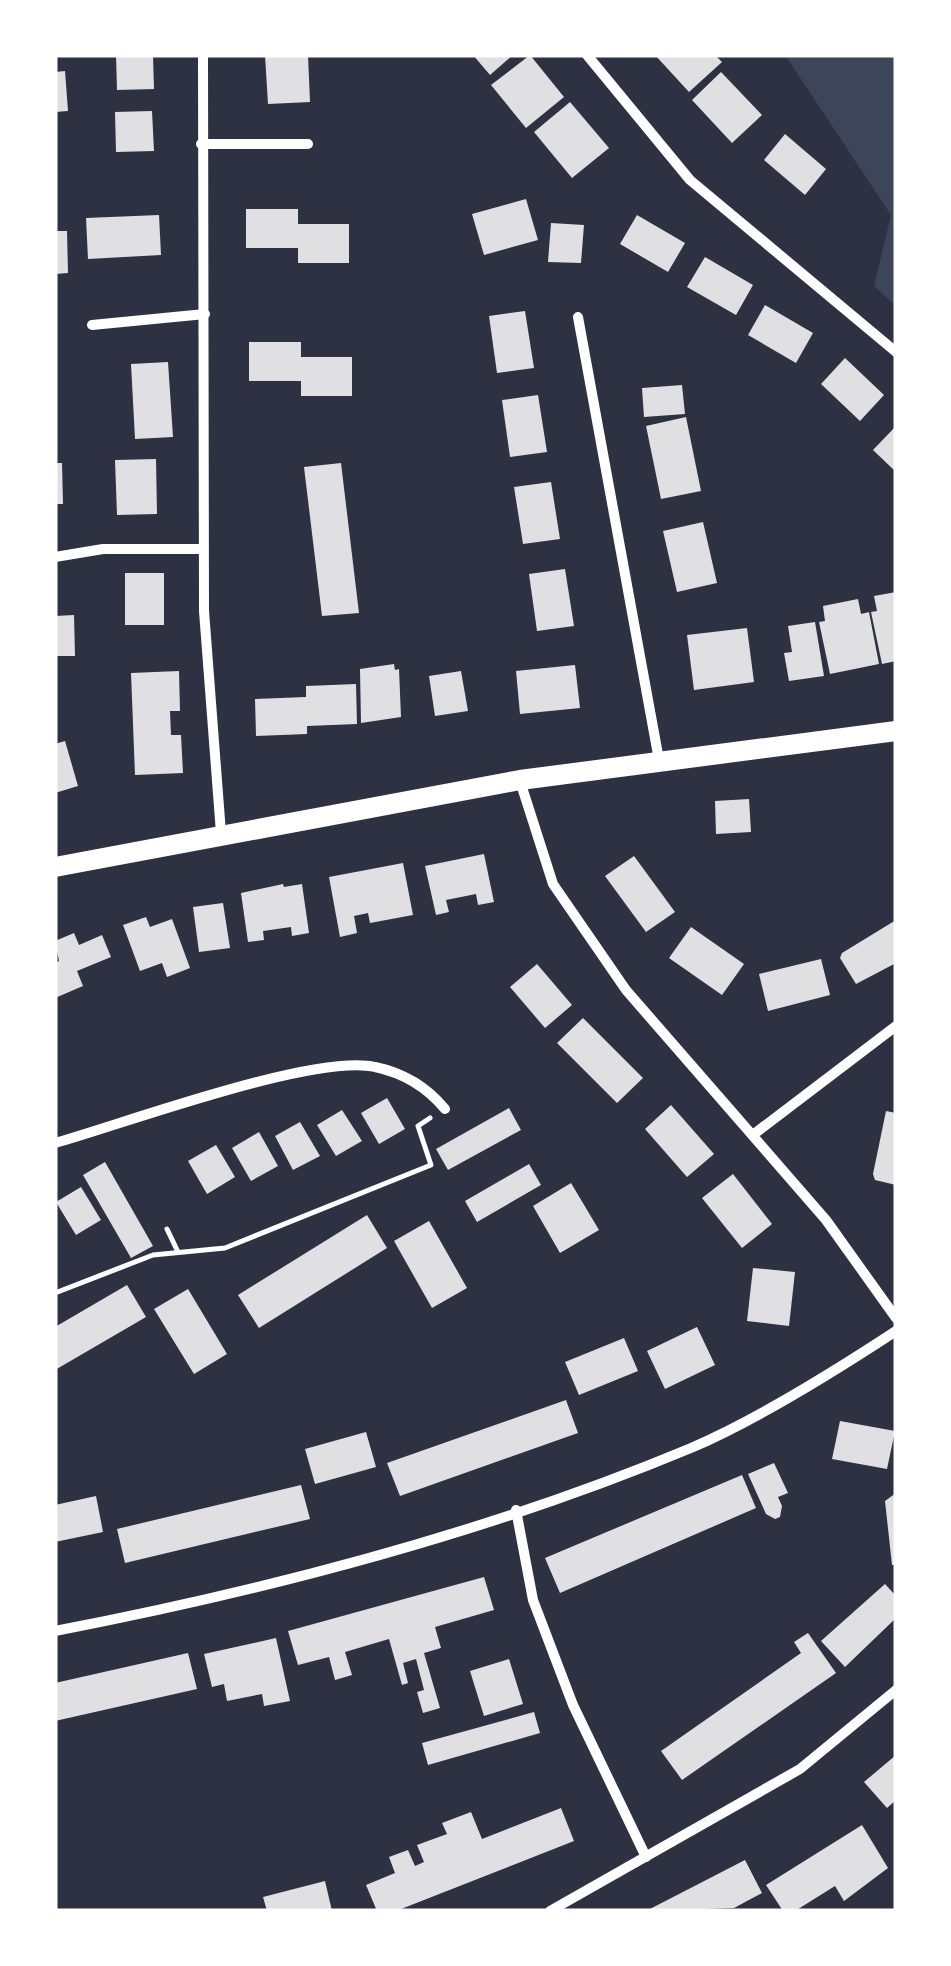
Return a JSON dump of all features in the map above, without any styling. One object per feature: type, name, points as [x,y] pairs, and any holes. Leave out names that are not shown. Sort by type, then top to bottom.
[{"type":"main road","points":[[55,868],[220,833],[520,780],[896,731]]},
{"type":"street","points":[[203,55],[202,549],[220,833]]},
{"type":"street","points":[[587,55],[690,180],[896,352]]},
{"type":"street","points":[[201,144],[308,144]]},
{"type":"street","points":[[92,325],[205,314]]},
{"type":"street","points":[[578,317],[659,760]]},
{"type":"street","points":[[55,557],[104,549],[202,549]]},
{"type":"street","points":[[520,780],[553,884],[626,990],[826,1220],[896,1318]]},
{"type":"street","points":[[754,1134],[896,1026]]},
{"type":"street","points":[[55,1143],[298,1072],[372,1066],[425,1085],[446,1108]]},
{"type":"street","points":[[55,1631],[162,1610],[420,1544],[516,1510],[693,1447],[896,1332]]},
{"type":"street","points":[[516,1510],[540,1617],[573,1706],[646,1857]]},
{"type":"street","points":[[550,1911],[800,1769],[896,1690]]},
{"type":"path","points":[[55,1293],[152,1255],[225,1248],[431,1165],[418,1126],[446,1108]]},
{"type":"path","points":[[167,1229],[178,1252]]},
{"type":"shaded area","points":[[785,55],[896,55],[896,306],[874,286],[891,215]]},
{"type":"building","points":[[116,55],[153,55],[154,89],[117,90]]},
{"type":"building","points":[[265,55],[308,55],[310,102],[268,104]]},
{"type":"building","points":[[473,55],[513,55],[490,75]]},
{"type":"building","points":[[530,55],[564,97],[526,128],[491,85]]},
{"type":"building","points":[[655,55],[715,55],[722,62],[689,92]]},
{"type":"building","points":[[65,71],[68,111],[55,112],[55,72]]},
{"type":"building","points":[[721,72],[762,115],[732,143],[692,100]]},
{"type":"building","points":[[570,102],[609,148],[572,178],[534,132]]},
{"type":"building","points":[[152,111],[154,151],[116,152],[115,112]]},
{"type":"building","points":[[785,134],[826,169],[805,195],[764,160]]},
{"type":"building","points":[[526,199],[538,240],[484,255],[472,214]]},
{"type":"building","points":[[246,209],[298,209],[298,224],[349,224],[349,263],[298,263],[298,248],[246,248]]},
{"type":"building","points":[[159,215],[161,255],[88,259],[86,218]]},
{"type":"building","points":[[637,215],[685,243],[668,272],[620,244]]},
{"type":"building","points":[[551,223],[584,225],[581,263],[548,262]]},
{"type":"building","points":[[55,231],[67,231],[68,273],[55,274]]},
{"type":"building","points":[[705,257],[753,285],[736,315],[687,287]]},
{"type":"building","points":[[765,305],[813,333],[796,363],[748,335]]},
{"type":"building","points":[[525,311],[534,368],[497,373],[489,316]]},
{"type":"building","points":[[249,342],[301,342],[301,357],[352,357],[352,396],[301,396],[301,381],[249,381]]},
{"type":"building","points":[[845,358],[884,395],[860,421],[821,384]]},
{"type":"building","points":[[168,362],[173,437],[135,439],[131,364]]},
{"type":"building","points":[[682,385],[685,414],[644,417],[642,388]]},
{"type":"building","points":[[538,395],[547,452],[510,457],[502,400]]},
{"type":"building","points":[[686,417],[701,491],[661,499],[646,426]]},
{"type":"building","points":[[896,426],[896,472],[873,450]]},
{"type":"building","points":[[156,459],[157,514],[117,515],[115,460]]},
{"type":"building","points":[[55,463],[62,463],[63,504],[55,504]]},
{"type":"building","points":[[341,463],[359,613],[322,616],[304,467]]},
{"type":"building","points":[[551,482],[560,539],[523,544],[514,487]]},
{"type":"building","points":[[703,522],[717,583],[677,592],[663,531]]},
{"type":"building","points":[[565,569],[574,626],[537,631],[529,574]]},
{"type":"building","points":[[125,573],[164,573],[164,625],[125,625]]},
{"type":"building","points":[[896,592],[896,661],[882,664],[871,612],[877,611],[874,596]]},
{"type":"building","points":[[858,599],[861,614],[869,612],[879,664],[830,674],[819,622],[825,621],[823,606]]},
{"type":"building","points":[[74,615],[75,656],[55,656],[55,616]]},
{"type":"building","points":[[815,622],[824,676],[789,681],[784,653],[792,652],[788,626]]},
{"type":"building","points":[[747,628],[754,682],[694,690],[687,635]]},
{"type":"building","points":[[394,664],[395,670],[399,669],[401,717],[361,723],[360,669]]},
{"type":"building","points":[[575,665],[580,708],[520,714],[516,671]]},
{"type":"building","points":[[179,671],[180,711],[170,711],[171,735],[181,735],[183,773],[135,775],[131,673]]},
{"type":"building","points":[[461,671],[468,711],[435,716],[429,676]]},
{"type":"building","points":[[356,684],[357,724],[307,726],[307,734],[256,736],[255,699],[306,697],[306,686]]},
{"type":"building","points":[[65,741],[78,786],[55,793],[55,744]]},
{"type":"building","points":[[749,799],[751,832],[716,834],[715,801]]},
{"type":"building","points":[[484,854],[494,902],[478,905],[476,894],[446,900],[449,912],[436,915],[425,866]]},
{"type":"building","points":[[634,856],[675,912],[646,932],[605,876]]},
{"type":"building","points":[[403,863],[413,915],[370,923],[368,913],[354,916],[357,933],[340,937],[329,877]]},
{"type":"building","points":[[302,884],[309,933],[292,936],[291,927],[263,931],[264,940],[248,942],[241,893]]},
{"type":"building","points":[[223,903],[230,948],[199,952],[193,907]]},
{"type":"building","points":[[146,917],[150,927],[172,919],[190,968],[167,977],[162,963],[140,971],[123,925]]},
{"type":"building","points":[[896,920],[896,963],[856,984],[840,958],[842,953]]},
{"type":"building","points":[[691,927],[744,964],[722,995],[669,958]]},
{"type":"building","points":[[74,933],[79,945],[102,935],[111,957],[77,971],[83,986],[55,998],[55,963],[59,961],[55,941]]},
{"type":"building","points":[[821,959],[830,995],[768,1011],[759,974]]},
{"type":"building","points":[[537,964],[572,1005],[545,1028],[510,987]]},
{"type":"building","points":[[583,1018],[643,1078],[617,1103],[557,1043]]},
{"type":"building","points":[[387,1098],[405,1129],[379,1144],[361,1113]]},
{"type":"building","points":[[671,1105],[714,1154],[687,1177],[645,1129]]},
{"type":"building","points":[[509,1108],[521,1130],[448,1170],[436,1149]]},
{"type":"building","points":[[342,1110],[362,1141],[336,1156],[317,1125]]},
{"type":"building","points":[[886,1111],[896,1113],[896,1185],[875,1180],[873,1174]]},
{"type":"building","points":[[300,1122],[320,1156],[293,1170],[275,1136]]},
{"type":"building","points":[[259,1132],[278,1166],[251,1181],[232,1148]]},
{"type":"building","points":[[216,1145],[235,1177],[207,1194],[188,1161]]},
{"type":"building","points":[[105,1162],[153,1246],[131,1258],[83,1175]]},
{"type":"building","points":[[529,1164],[541,1185],[477,1222],[465,1201]]},
{"type":"building","points":[[733,1174],[772,1224],[742,1248],[702,1198]]},
{"type":"building","points":[[571,1183],[599,1230],[560,1253],[533,1206]]},
{"type":"building","points":[[81,1187],[101,1220],[76,1235],[56,1202]]},
{"type":"building","points":[[367,1215],[387,1248],[259,1328],[238,1295]]},
{"type":"building","points":[[429,1221],[467,1288],[432,1308],[394,1241]]},
{"type":"building","points":[[753,1268],[795,1272],[789,1326],[747,1321]]},
{"type":"building","points":[[127,1285],[146,1317],[55,1370],[55,1327]]},
{"type":"building","points":[[188,1289],[227,1354],[194,1374],[154,1309]]},
{"type":"building","points":[[697,1327],[715,1365],[665,1389],[647,1351]]},
{"type":"building","points":[[624,1338],[638,1371],[579,1395],[565,1362]]},
{"type":"building","points":[[566,1400],[578,1433],[400,1496],[387,1463]]},
{"type":"building","points":[[840,1421],[895,1431],[887,1469],[832,1459]]},
{"type":"building","points":[[366,1432],[376,1467],[315,1484],[305,1449]]},
{"type":"building","points":[[774,1463],[788,1493],[778,1497],[782,1506],[780,1517],[775,1519],[766,1514],[748,1474]]},
{"type":"building","points":[[742,1475],[756,1508],[560,1593],[545,1558]]},
{"type":"building","points":[[301,1485],[310,1519],[125,1563],[117,1529]]},
{"type":"building","points":[[896,1493],[896,1565],[892,1565],[885,1501]]},
{"type":"building","points":[[96,1496],[103,1532],[55,1542],[55,1505]]},
{"type":"building","points":[[484,1577],[494,1610],[435,1627],[441,1648],[424,1653],[440,1708],[423,1713],[417,1692],[424,1690],[416,1659],[403,1663],[408,1683],[402,1685],[389,1639],[345,1652],[352,1675],[335,1680],[329,1657],[298,1665],[288,1631]]},
{"type":"building","points":[[885,1584],[896,1596],[896,1618],[845,1667],[821,1641]]},
{"type":"building","points":[[808,1633],[836,1673],[682,1780],[661,1751],[801,1653],[794,1642]]},
{"type":"building","points":[[276,1638],[290,1701],[264,1706],[262,1694],[227,1701],[224,1684],[212,1687],[204,1654]]},
{"type":"building","points":[[188,1653],[197,1689],[55,1721],[55,1683]]},
{"type":"building","points":[[509,1659],[523,1704],[484,1716],[470,1671]]},
{"type":"building","points":[[534,1712],[540,1733],[428,1765],[422,1743]]},
{"type":"building","points":[[896,1755],[896,1800],[887,1808],[864,1782]]},
{"type":"building","points":[[561,1808],[574,1841],[396,1911],[377,1911],[366,1885],[395,1873],[389,1857],[408,1850],[415,1866],[424,1862],[417,1845],[447,1834],[442,1823],[471,1812],[482,1839]]},
{"type":"building","points":[[862,1825],[888,1868],[844,1901],[835,1886],[795,1911],[783,1911],[766,1885]]},
{"type":"building","points":[[745,1860],[762,1893],[734,1908],[646,1911]]},
{"type":"building","points":[[325,1881],[332,1911],[267,1911],[263,1897]]}]
